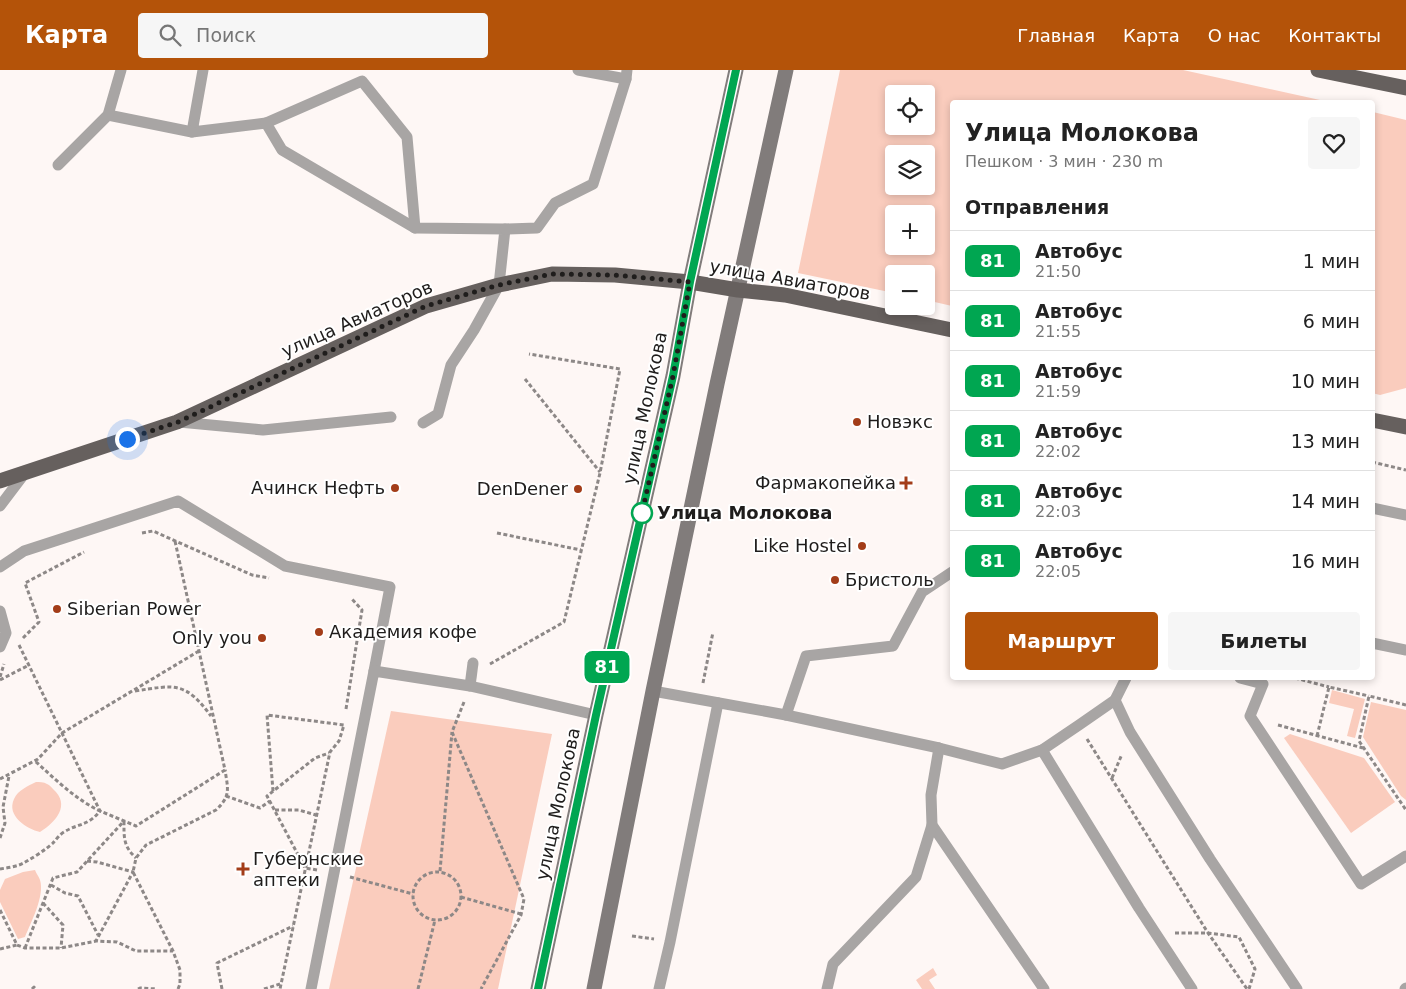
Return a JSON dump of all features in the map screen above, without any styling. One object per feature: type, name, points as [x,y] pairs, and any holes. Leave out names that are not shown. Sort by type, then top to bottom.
[{"type":"main road","points":[[1318,70],[1406,88]]},
{"type":"main road","name":"улица Авиаторов","points":[[0,481],[178,422],[426,306],[499,285],[552,274],[615,275],[690,282],[784,295],[950,330]]},
{"type":"main road","points":[[1375,420],[1402,425]]},
{"type":"street","name":"улица Молокова","points":[[538,989],[596,715],[673,376],[690,282],[736,70]]},
{"type":"street","points":[[594,989],[653,691],[717,384],[786,70]]},
{"type":"lane","points":[[58,165],[108,115],[121,70]]},
{"type":"lane","points":[[192,132],[203,70]]},
{"type":"lane","points":[[266,123],[282,150],[415,228],[537,228],[555,202],[593,184],[627,74],[578,70]]},
{"type":"lane","points":[[108,115],[192,132],[266,123],[362,81],[408,137],[415,228]]},
{"type":"lane","points":[[423,423],[438,414],[451,365],[474,330],[499,285],[505,229]]},
{"type":"lane","points":[[178,422],[263,430],[391,417]]},
{"type":"lane","points":[[0,506],[25,473]]},
{"type":"lane","points":[[0,566],[24,551],[178,501],[284,566],[390,587],[312,989]]},
{"type":"lane","points":[[1375,509],[1406,515]]},
{"type":"lane","points":[[786,715],[806,656],[893,646],[922,592],[950,573]]},
{"type":"lane","points":[[0,610],[6,634],[0,647]]},
{"type":"lane","points":[[1375,644],[1406,650]]},
{"type":"lane","points":[[471,680],[473,663]]},
{"type":"lane","points":[[374,670],[471,680],[596,715]]},
{"type":"lane","points":[[653,691],[786,715],[939,748],[1002,764],[1042,750],[1079,725],[1115,700],[1125,680]]},
{"type":"lane","points":[[1265,681],[1250,716],[1362,884],[1406,856]]},
{"type":"lane","points":[[1115,700],[1130,732],[1210,859],[1297,989]]},
{"type":"lane","points":[[659,989],[718,703]]},
{"type":"lane","points":[[827,989],[833,964],[916,877],[932,825],[931,795],[939,748]]},
{"type":"lane","points":[[1042,750],[1139,908],[1192,989]]},
{"type":"lane","points":[[932,825],[1044,989]]},
{"type":"path","points":[[440,872],[452,732],[471,680],[564,622],[600,473],[620,369],[529,354]]},
{"type":"path","points":[[525,379],[600,473]]},
{"type":"path","points":[[1375,463],[1406,470]]},
{"type":"path","points":[[136,534],[153,532],[252,575],[271,578]]},
{"type":"path","points":[[497,533],[580,550]]},
{"type":"path","points":[[96,941],[134,872],[136,858],[146,845],[216,810],[224,803],[228,791],[175,541]]},
{"type":"path","points":[[84,552],[25,583],[39,622],[18,643],[100,810]]},
{"type":"path","points":[[345,715],[362,610],[347,593]]},
{"type":"path","points":[[699,698],[713,632]]},
{"type":"path","points":[[0,779],[35,761],[62,733],[199,652]]},
{"type":"path","points":[[0,680],[29,665]]},
{"type":"path","points":[[1302,680],[1406,705]]},
{"type":"path","points":[[131,692],[173,687],[187,690],[200,701],[213,719]]},
{"type":"path","points":[[1317,736],[1328,687]]},
{"type":"path","points":[[1369,696],[1359,741],[1406,810]]},
{"type":"path","points":[[273,791],[267,715],[363,728]]},
{"type":"path","points":[[280,989],[330,752],[339,741],[344,724]]},
{"type":"path","points":[[1079,725],[1208,933],[1248,989]]},
{"type":"path","points":[[1281,726],[1364,748]]},
{"type":"path","points":[[452,732],[524,899],[521,915],[481,989]]},
{"type":"path","points":[[1112,779],[1130,732]]},
{"type":"path","points":[[305,868],[267,796],[315,758],[330,752]]},
{"type":"path","points":[[35,761],[87,804],[136,826],[224,770]]},
{"type":"path","points":[[0,838],[5,823],[3,807],[9,775]]},
{"type":"path","points":[[226,796],[260,808],[270,802]]},
{"type":"path","points":[[0,869],[20,865],[52,844],[62,833],[95,818],[100,810]]},
{"type":"path","points":[[275,810],[299,810],[316,815]]},
{"type":"path","points":[[124,821],[124,840],[129,851],[136,858]]},
{"type":"path","points":[[25,948],[54,878],[77,872],[124,821]]},
{"type":"path","points":[[87,861],[134,872]]},
{"type":"path","points":[[305,868],[334,873],[413,894]]},
{"type":"path","points":[[134,872],[173,951],[180,970],[178,989]]},
{"type":"path","points":[[431,872],[440,872],[454,878],[461,890],[461,898],[460,905],[450,916],[434,920],[426,917],[415,906],[413,894],[418,882],[424,876],[431,872]]},
{"type":"path","points":[[51,885],[65,893],[78,896],[99,936]]},
{"type":"path","points":[[461,898],[521,915]]},
{"type":"path","points":[[43,904],[62,925],[61,948]]},
{"type":"path","points":[[0,910],[17,945]]},
{"type":"path","points":[[418,989],[434,920]]},
{"type":"path","points":[[222,989],[217,963],[293,926]]},
{"type":"path","points":[[1174,933],[1208,933],[1239,937],[1255,969],[1248,989]]},
{"type":"path","points":[[0,949],[17,945],[25,948],[61,948],[96,941],[117,942],[136,951],[173,951]]},
{"type":"path","points":[[264,989],[281,984]]},
{"type":"path","points":[[138,989],[157,989]]},
{"type":"shaded area","points":[[840,70],[1183,70],[1320,100],[950,100],[950,306],[935,302],[935,265],[885,265],[885,291],[798,273]]},
{"type":"shaded area","points":[[1375,112],[1406,120],[1406,388],[1380,395],[1375,394]]},
{"type":"shaded area","points":[[1332,690],[1365,699],[1355,738],[1347,736],[1354,709],[1329,703]]},
{"type":"shaded area","points":[[1371,702],[1406,710],[1406,800],[1401,796],[1363,737]]},
{"type":"shaded area","points":[[391,711],[552,734],[498,989],[329,989]]},
{"type":"shaded area","points":[[1290,734],[1364,758],[1395,802],[1351,833],[1284,738]]},
{"type":"shaded area","points":[[36,782],[50,785],[61,801],[61,807],[56,818],[40,832],[29,828],[19,821],[15,816],[12,805],[18,793]]},
{"type":"shaded area","points":[[35,870],[40,880],[41,894],[25,937],[18,939],[0,902],[0,890],[5,879],[23,872]]},
{"type":"shaded area","points":[[933,968],[937,975],[929,980],[935,989],[922,989],[916,980]]},
{"type":"bus line","name":"81","points":[[538,989],[596,715],[673,376],[690,282],[736,70]]},
{"type":"place","name":"Новэкс","points":[[857,422]]},
{"type":"place","name":"Фармакопейка","points":[[906,483]]},
{"type":"place","name":"Ачинск Нефть","points":[[395,488]]},
{"type":"place","name":"DenDener","points":[[578,489]]},
{"type":"place","name":"Улица Молокова","points":[[642,513]]},
{"type":"place","name":"Like Hostel","points":[[862,546]]},
{"type":"place","name":"Бристоль","points":[[835,580]]},
{"type":"place","name":"Siberian Power","points":[[57,609]]},
{"type":"place","name":"Академия кофе","points":[[319,632]]},
{"type":"place","name":"Only you","points":[[262,638]]},
{"type":"place","name":"Губернские аптеки","points":[[243,869]]},
{"type":"route","points":[[127,439],[178,422],[426,306],[499,285],[552,274],[615,275],[690,282],[673,376],[642,513]]}]
